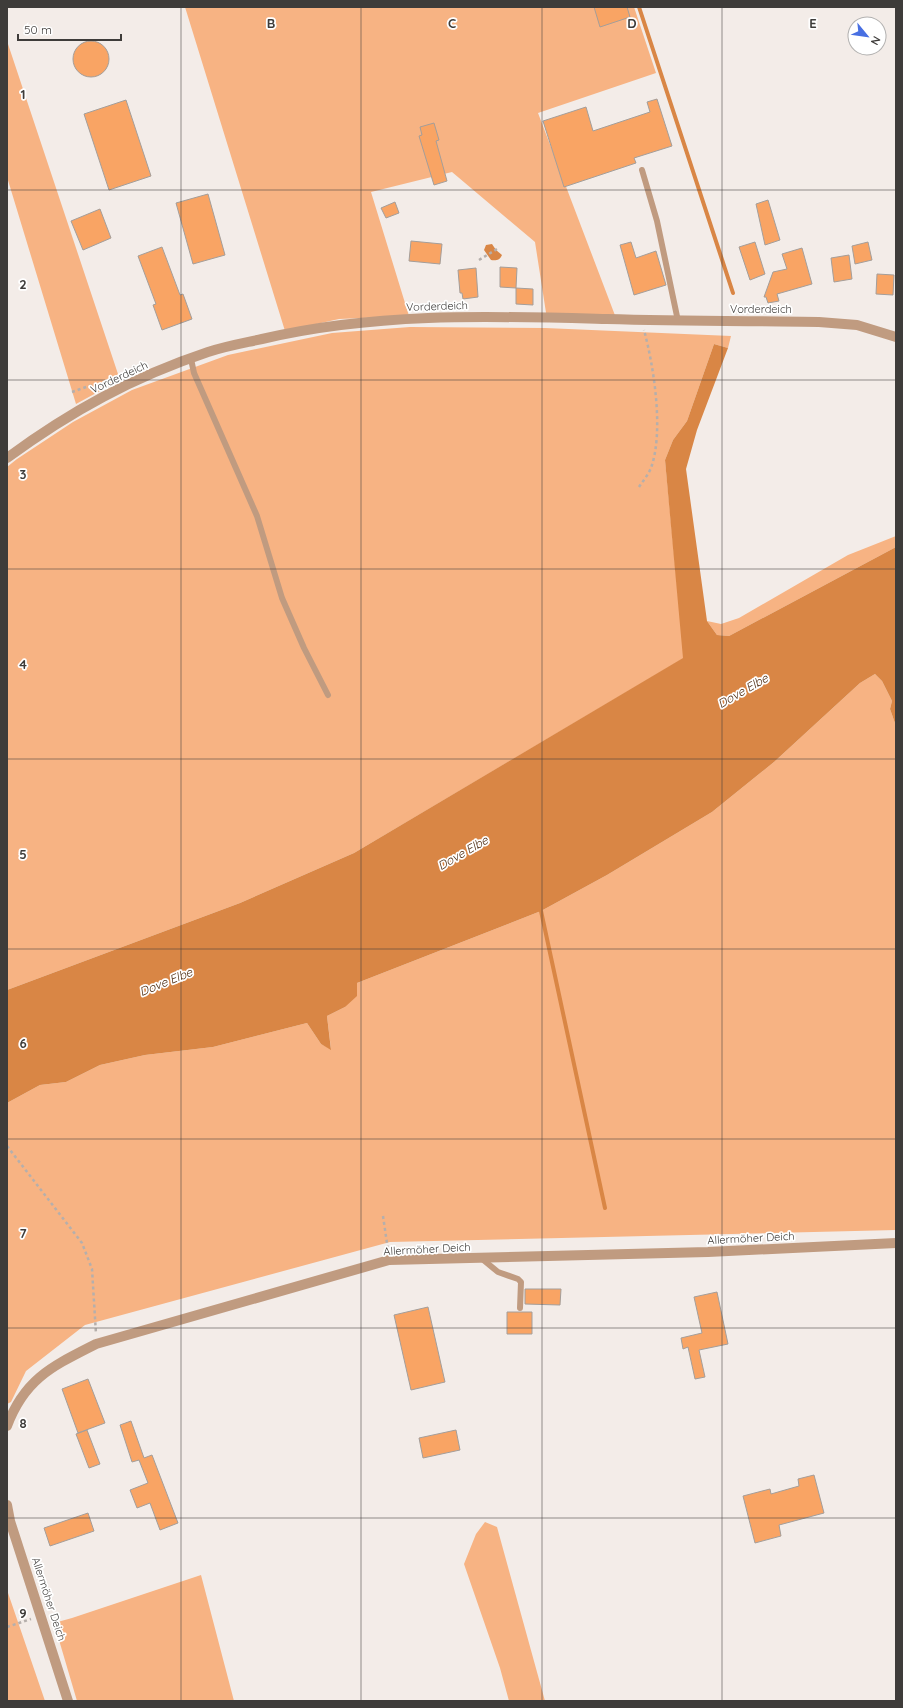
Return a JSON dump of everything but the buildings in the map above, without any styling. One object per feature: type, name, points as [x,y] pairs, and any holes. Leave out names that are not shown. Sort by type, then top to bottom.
[{"type":"street","name":"Vorderdeich","points":[[7,458],[43,432],[107,394],[191,359],[220,349],[330,325],[366,321],[461,317],[843,323],[857,325],[896,337]]},
{"type":"street","name":"Allermöher Deich","points":[[7,1426],[22,1395],[38,1378],[66,1359],[96,1344],[389,1260],[708,1252],[896,1243]]},
{"type":"street","name":"Allermöher Deich","points":[[7,1505],[10,1521],[68,1701]]},
{"type":"lane","points":[[642,170],[657,221],[678,321]]},
{"type":"lane","points":[[191,359],[194,373],[257,516],[282,598],[304,648],[328,695]]},
{"type":"lane","points":[[481,1258],[498,1272],[518,1279],[521,1282],[520,1308]]},
{"type":"path","points":[[479,260],[497,249]]},
{"type":"path","points":[[639,487],[650,470],[655,450],[656,405],[655,384],[648,342],[642,320]]},
{"type":"path","points":[[7,1146],[82,1243],[92,1269],[96,1344]]},
{"type":"path","points":[[382,1216],[389,1260]]},
{"type":"path","points":[[7,1627],[41,1616]]},
{"type":"shaded area","points":[[185,7],[634,7],[656,73],[538,113],[616,318],[547,319],[535,242],[452,172],[371,192],[409,316],[339,319],[285,331]]},
{"type":"shaded area","points":[[7,41],[120,380],[76,404],[7,177]]},
{"type":"shaded area","points":[[410,327],[545,328],[731,336],[728,348],[714,344],[687,421],[673,440],[665,460],[684,658],[354,853],[240,903],[7,990],[7,467],[73,422],[132,390],[228,355],[332,333]]},
{"type":"shaded area","points":[[896,536],[896,547],[729,636],[717,635],[707,621],[721,624],[739,618],[848,555]]},
{"type":"shaded area","points":[[875,674],[882,681],[892,701],[890,709],[896,726],[896,1230],[390,1242],[85,1325],[26,1371],[11,1402],[7,1404],[7,1103],[40,1085],[66,1082],[100,1065],[145,1055],[213,1047],[307,1023],[321,1044],[331,1049],[327,1016],[345,1007],[357,983],[541,911],[607,875],[712,812],[774,762],[860,683]]},
{"type":"shaded area","points":[[485,1522],[497,1527],[545,1701],[509,1701],[500,1668],[464,1564],[476,1534]]},
{"type":"shaded area","points":[[201,1575],[234,1701],[77,1701],[54,1623]]},
{"type":"shaded area","points":[[7,1590],[45,1701],[7,1701]]},
{"type":"water","points":[[492,244],[502,255],[498,260],[491,260],[484,250],[486,245]]},
{"type":"water","name":"Dove Elbe","points":[[714,344],[728,348],[697,430],[686,469],[707,621],[717,635],[729,636],[896,547],[896,726],[890,709],[892,701],[882,681],[875,674],[860,683],[774,762],[712,812],[607,875],[541,911],[357,983],[357,996],[345,1007],[327,1016],[331,1050],[321,1044],[307,1023],[213,1047],[145,1055],[100,1065],[66,1082],[40,1085],[7,1103],[7,990],[240,903],[354,853],[683,658],[665,460],[673,440],[687,421]]},
{"type":"waterway","points":[[639,7],[733,293]]},
{"type":"waterway","points":[[541,911],[605,1208]]}]
